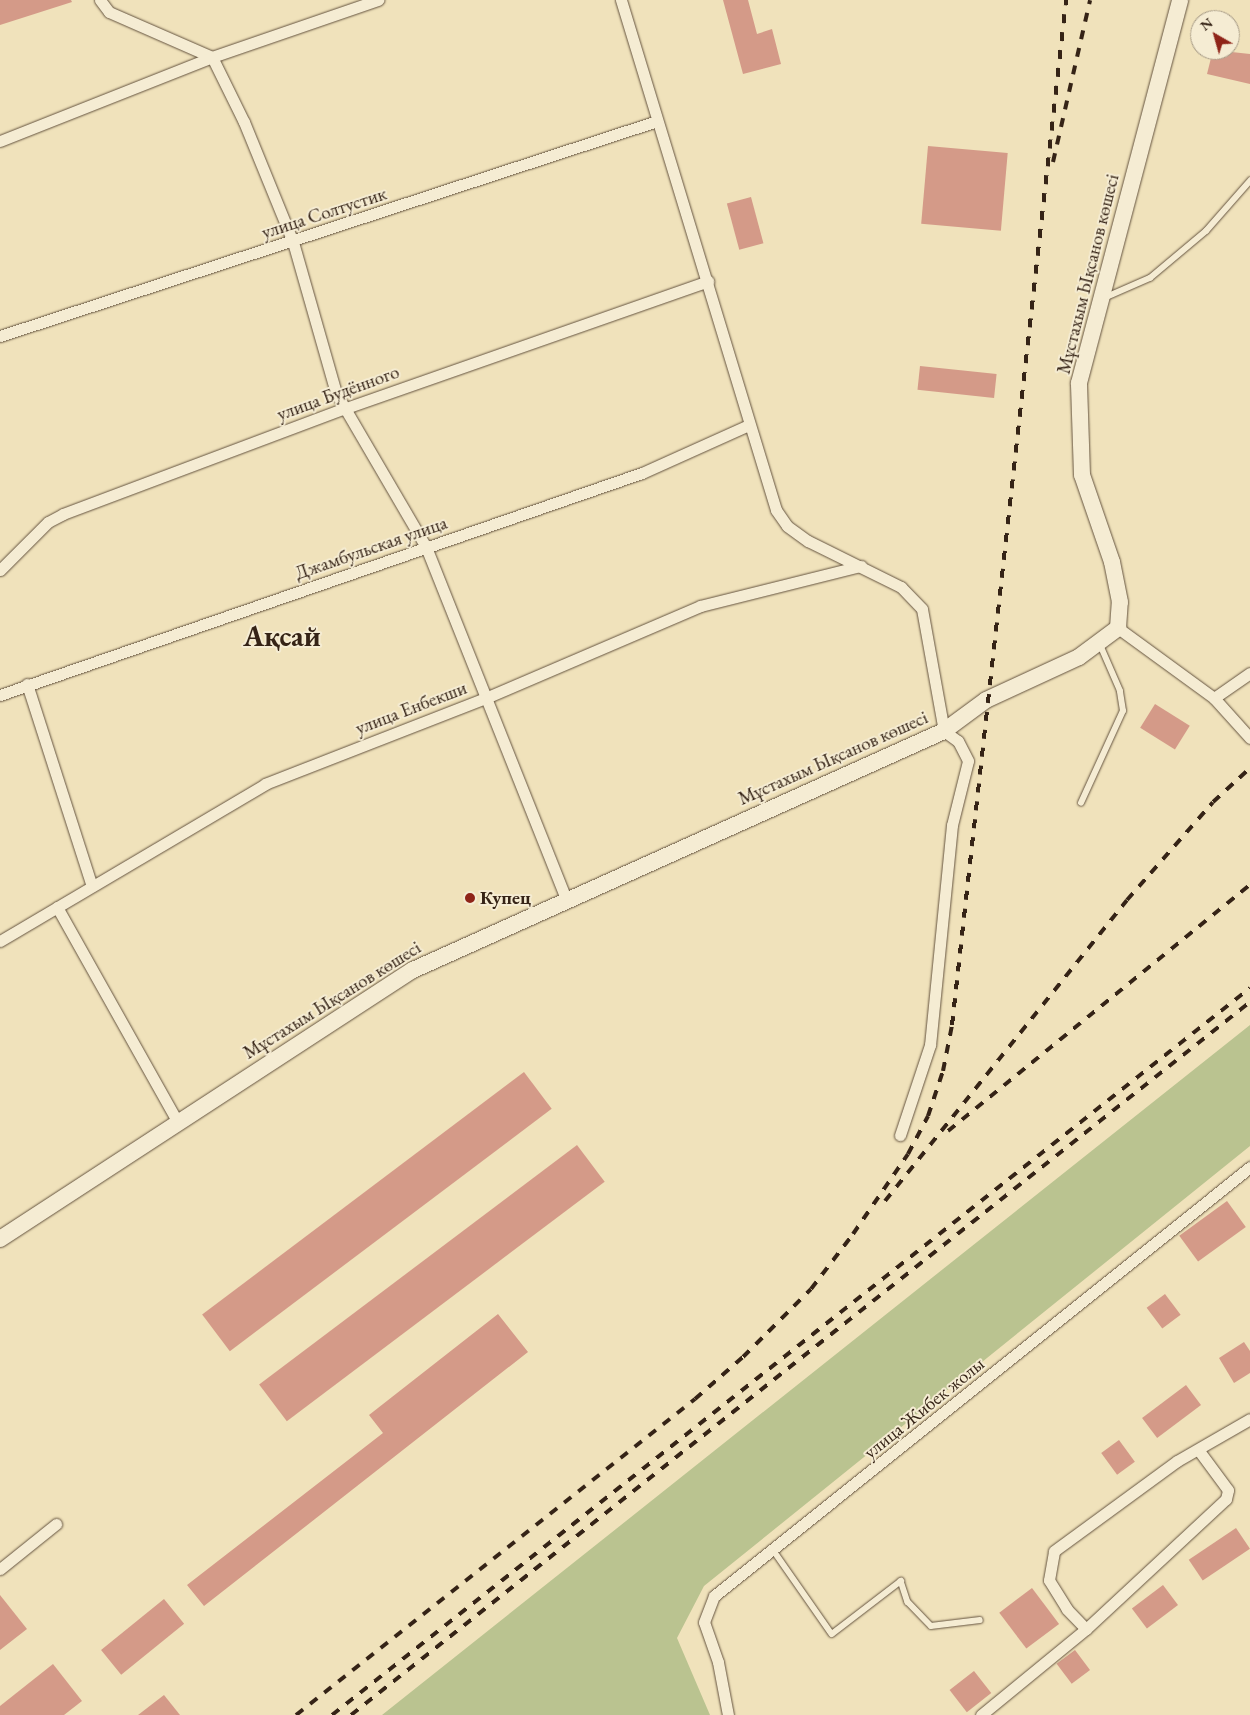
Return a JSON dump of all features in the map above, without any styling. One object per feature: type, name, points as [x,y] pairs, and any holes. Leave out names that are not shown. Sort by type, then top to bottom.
[{"type":"main road","name":"Мұстахым Ықсанов көшесі","points":[[0,1240],[177,1121],[413,970],[566,899],[944,731],[986,700],[1100,645],[1118,628],[1120,602],[1112,562],[1082,475],[1079,383],[1180,0]]},
{"type":"street","points":[[100,0],[109,12],[212,57],[244,122],[293,242],[343,408],[426,547],[488,697],[566,899]]},
{"type":"street","points":[[0,141],[212,57],[378,0]]},
{"type":"street","points":[[621,0],[708,281],[749,426],[776,510],[786,526],[901,587],[922,609],[944,731],[958,741],[968,761],[952,826],[930,1045],[900,1135]]},
{"type":"street","name":"улица Солтустик","points":[[0,336],[293,242],[657,121]]},
{"type":"street","name":"улица Будённого","points":[[0,570],[48,522],[63,514],[343,408],[708,281]]},
{"type":"street","name":"Джамбульская улица","points":[[0,694],[642,473],[749,426]]},
{"type":"street","name":"улица Енбекши","points":[[0,941],[265,784],[488,697],[700,606],[861,566]]},
{"type":"street","points":[[1118,628],[1214,698],[1250,738]]},
{"type":"street","points":[[1214,698],[1250,673]]},
{"type":"street","points":[[27,684],[92,886]]},
{"type":"street","points":[[58,907],[177,1121]]},
{"type":"street","name":"улица Жибек жолы","points":[[728,1715],[718,1662],[704,1622],[707,1608],[714,1596],[774,1551],[1250,1167]]},
{"type":"street","points":[[1086,1629],[1067,1609],[1049,1580],[1054,1551],[1177,1461],[1200,1452],[1250,1419]]},
{"type":"street","points":[[981,1715],[1086,1629],[1226,1499],[1228,1490],[1200,1452]]},
{"type":"street","points":[[0,1569],[56,1524]]},
{"type":"lane","points":[[1102,299],[1150,278],[1206,231],[1250,181]]},
{"type":"lane","points":[[1082,803],[1123,711],[1120,691],[1100,645]]},
{"type":"lane","points":[[774,1551],[832,1634],[901,1581],[908,1602],[931,1626],[980,1620]]},
{"type":"green space","points":[[1250,1025],[1250,1146],[704,1586],[677,1638],[710,1715],[382,1715]]},
{"type":"building","points":[[0,0],[71,0],[72,2],[0,25]]},
{"type":"building","points":[[723,0],[748,0],[757,34],[772,29],[781,64],[743,74]]},
{"type":"building","points":[[1240,53],[1250,54],[1250,84],[1207,74],[1210,60],[1240,60]]},
{"type":"building","points":[[928,146],[1008,153],[1001,231],[921,224]]},
{"type":"building","points":[[751,197],[763,243],[739,250],[727,203]]},
{"type":"building","points":[[920,366],[997,374],[994,398],[917,390]]},
{"type":"building","points":[[1155,704],[1190,726],[1175,749],[1140,728]]},
{"type":"building","points":[[524,1072],[552,1109],[230,1351],[202,1315]]},
{"type":"building","points":[[577,1145],[605,1182],[287,1421],[259,1385]]},
{"type":"building","points":[[1227,1201],[1246,1227],[1198,1262],[1179,1236]]},
{"type":"building","points":[[1165,1294],[1181,1315],[1162,1329],[1147,1308]]},
{"type":"building","points":[[498,1314],[528,1352],[204,1606],[187,1585],[383,1433],[369,1415]]},
{"type":"building","points":[[1244,1342],[1250,1351],[1250,1373],[1234,1383],[1219,1358]]},
{"type":"building","points":[[1186,1385],[1201,1405],[1157,1438],[1142,1418]]},
{"type":"building","points":[[1119,1440],[1135,1462],[1117,1475],[1101,1453]]},
{"type":"building","points":[[1236,1528],[1250,1549],[1203,1581],[1189,1560]]},
{"type":"building","points":[[1163,1585],[1178,1605],[1147,1628],[1132,1608]]},
{"type":"building","points":[[1032,1588],[1059,1624],[1026,1649],[999,1613]]},
{"type":"building","points":[[0,1595],[27,1629],[0,1650]]},
{"type":"building","points":[[164,1599],[184,1624],[121,1675],[101,1650]]},
{"type":"building","points":[[1075,1650],[1090,1670],[1072,1684],[1057,1664]]},
{"type":"building","points":[[53,1664],[82,1701],[64,1715],[0,1715],[0,1706]]},
{"type":"building","points":[[974,1671],[991,1693],[967,1712],[950,1690]]},
{"type":"building","points":[[164,1695],[180,1715],[138,1715]]},
{"type":"railway","points":[[296,1715],[695,1399],[743,1357],[811,1289],[853,1234],[908,1154],[928,1116],[943,1071],[952,1025],[1066,0]]},
{"type":"railway","points":[[1053,162],[1090,0]]},
{"type":"railway","points":[[885,1201],[1127,900],[1213,802],[1250,768]]},
{"type":"railway","points":[[948,1131],[1250,885]]},
{"type":"railway","points":[[332,1715],[1250,988]]},
{"type":"railway","points":[[351,1715],[1250,1002]]},
{"type":"place","name":"Купец","points":[[470,898]]},
{"type":"district","name":"Ақсай","points":[[282,637]]}]
